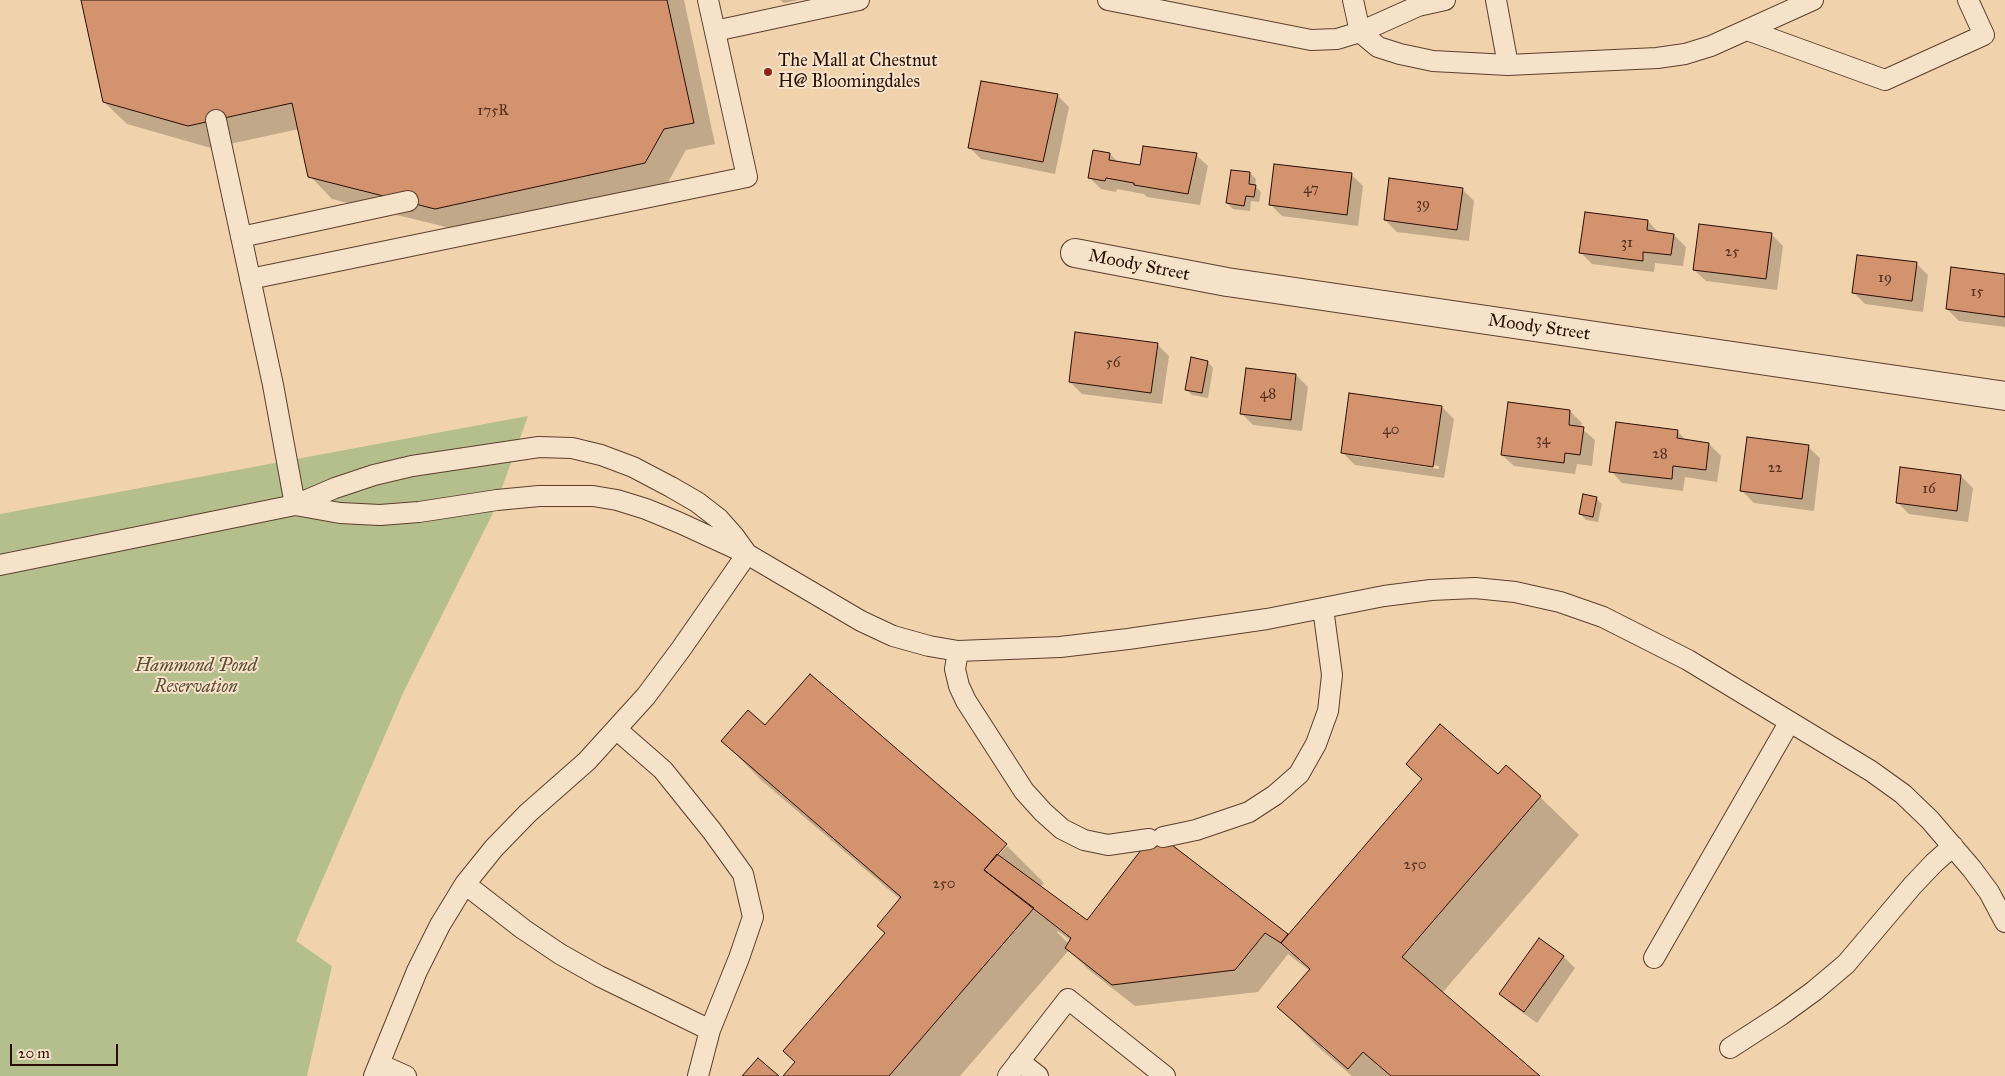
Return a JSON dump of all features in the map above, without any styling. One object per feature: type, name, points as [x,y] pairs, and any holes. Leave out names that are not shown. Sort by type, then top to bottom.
[{"type":"street","name":"Moody Street","points":[[1075,253],[1227,282],[2005,396]]},
{"type":"lane","points":[[250,279],[746,177],[708,0]]},
{"type":"lane","points":[[715,31],[859,0]]},
{"type":"lane","points":[[1108,0],[1311,40],[1337,39],[1360,32],[1418,6],[1445,0]]},
{"type":"lane","points":[[1353,0],[1360,32],[1378,46],[1400,54],[1433,61],[1508,65],[1676,56],[1711,46],[1813,0]]},
{"type":"lane","points":[[1496,0],[1508,65]]},
{"type":"lane","points":[[1747,30],[1885,80],[1984,35],[1968,0]]},
{"type":"lane","points":[[216,120],[274,385],[294,505]]},
{"type":"lane","points":[[241,238],[408,201]]},
{"type":"lane","points":[[0,565],[294,505],[374,475],[412,466],[505,450],[539,447],[572,448],[601,455],[625,464],[672,487],[719,519],[747,554]]},
{"type":"lane","points":[[294,505],[340,513],[380,515],[419,512],[497,500],[539,496],[593,496],[617,500],[680,522],[747,554],[827,602],[893,636],[929,646],[958,651],[1060,647],[1128,639],[1267,619],[1384,596],[1430,590],[1475,588],[1516,592],[1560,602],[1603,617],[1688,660],[1871,771],[1903,794],[1953,846],[1989,892],[2005,922]]},
{"type":"lane","points":[[406,1076],[377,1070],[417,971],[440,925],[465,884],[494,848],[528,813],[587,761],[646,696],[747,554]]},
{"type":"lane","points":[[958,651],[956,669],[959,686],[966,701],[1024,791],[1062,829],[1084,840],[1108,845],[1196,830],[1249,812],[1275,795],[1299,774],[1316,744],[1328,711],[1332,675],[1323,608]]},
{"type":"lane","points":[[1654,958],[1789,723]]},
{"type":"lane","points":[[616,729],[662,770],[712,831],[743,874],[753,917],[710,1030],[698,1076]]},
{"type":"lane","points":[[1730,1048],[1794,1006],[1846,964],[1913,885],[1953,846]]},
{"type":"lane","points":[[465,884],[523,929],[560,954],[599,976],[710,1030]]},
{"type":"lane","points":[[1038,1076],[1013,1069],[1068,1000],[1165,1076]]},
{"type":"green space","name":"Hammond Pond Reservation","points":[[528,416],[492,515],[404,691],[296,941],[332,966],[307,1076],[0,1076],[0,514]]},
{"type":"building","points":[[81,0],[667,0],[694,123],[664,129],[645,163],[435,209],[308,177],[292,103],[188,126],[103,102]]},
{"type":"building","points":[[981,81],[1058,94],[1043,162],[968,148]]},
{"type":"building","points":[[1143,146],[1197,153],[1188,194],[1134,185],[1134,183],[1106,178],[1105,181],[1088,178],[1093,150],[1110,153],[1109,160],[1140,165]]},
{"type":"building","points":[[1274,164],[1352,173],[1347,215],[1269,205]]},
{"type":"building","points":[[1231,170],[1250,172],[1249,184],[1256,185],[1254,197],[1246,196],[1244,206],[1226,203]]},
{"type":"building","points":[[1389,178],[1463,188],[1457,230],[1384,220]]},
{"type":"building","points":[[1585,212],[1648,220],[1647,230],[1674,234],[1671,255],[1643,252],[1643,261],[1579,253]]},
{"type":"building","points":[[1699,224],[1772,233],[1766,279],[1693,270]]},
{"type":"building","points":[[1857,255],[1917,262],[1912,301],[1852,293]]},
{"type":"building","points":[[1951,267],[2005,274],[2005,317],[1946,309]]},
{"type":"building","points":[[1075,332],[1158,343],[1151,393],[1069,382]]},
{"type":"building","points":[[1191,357],[1208,361],[1202,393],[1185,390]]},
{"type":"building","points":[[1246,368],[1296,374],[1291,420],[1240,414]]},
{"type":"building","points":[[1349,393],[1442,406],[1433,467],[1341,453]]},
{"type":"building","points":[[1508,402],[1570,410],[1569,425],[1584,427],[1580,455],[1565,453],[1564,463],[1501,455]]},
{"type":"building","points":[[1616,422],[1678,430],[1677,438],[1709,443],[1706,470],[1673,466],[1672,479],[1609,472]]},
{"type":"building","points":[[1747,437],[1809,445],[1802,499],[1740,491]]},
{"type":"building","points":[[1900,467],[1961,475],[1957,511],[1896,503]]},
{"type":"building","points":[[1583,494],[1597,497],[1593,517],[1579,514]]},
{"type":"building","points":[[810,674],[1007,844],[984,870],[1034,908],[889,1076],[783,1076],[795,1062],[783,1051],[885,933],[877,926],[901,897],[721,741],[748,710],[765,725]]},
{"type":"building","points":[[1440,724],[1498,774],[1506,765],[1541,796],[1402,957],[1540,1076],[1391,1076],[1363,1052],[1348,1069],[1277,1007],[1310,969],[1281,943],[1422,779],[1406,764]]},
{"type":"building","points":[[1155,832],[1288,934],[1281,943],[1265,933],[1235,970],[1112,985],[1065,948],[1071,938],[984,870],[997,854],[1087,920]]},
{"type":"building","points":[[1539,938],[1564,956],[1524,1012],[1499,994]]},
{"type":"building","points":[[758,1058],[779,1076],[742,1076]]},
{"type":"place","name":"The Mall at Chestnut H@ Bloomingdales","points":[[768,72]]}]
